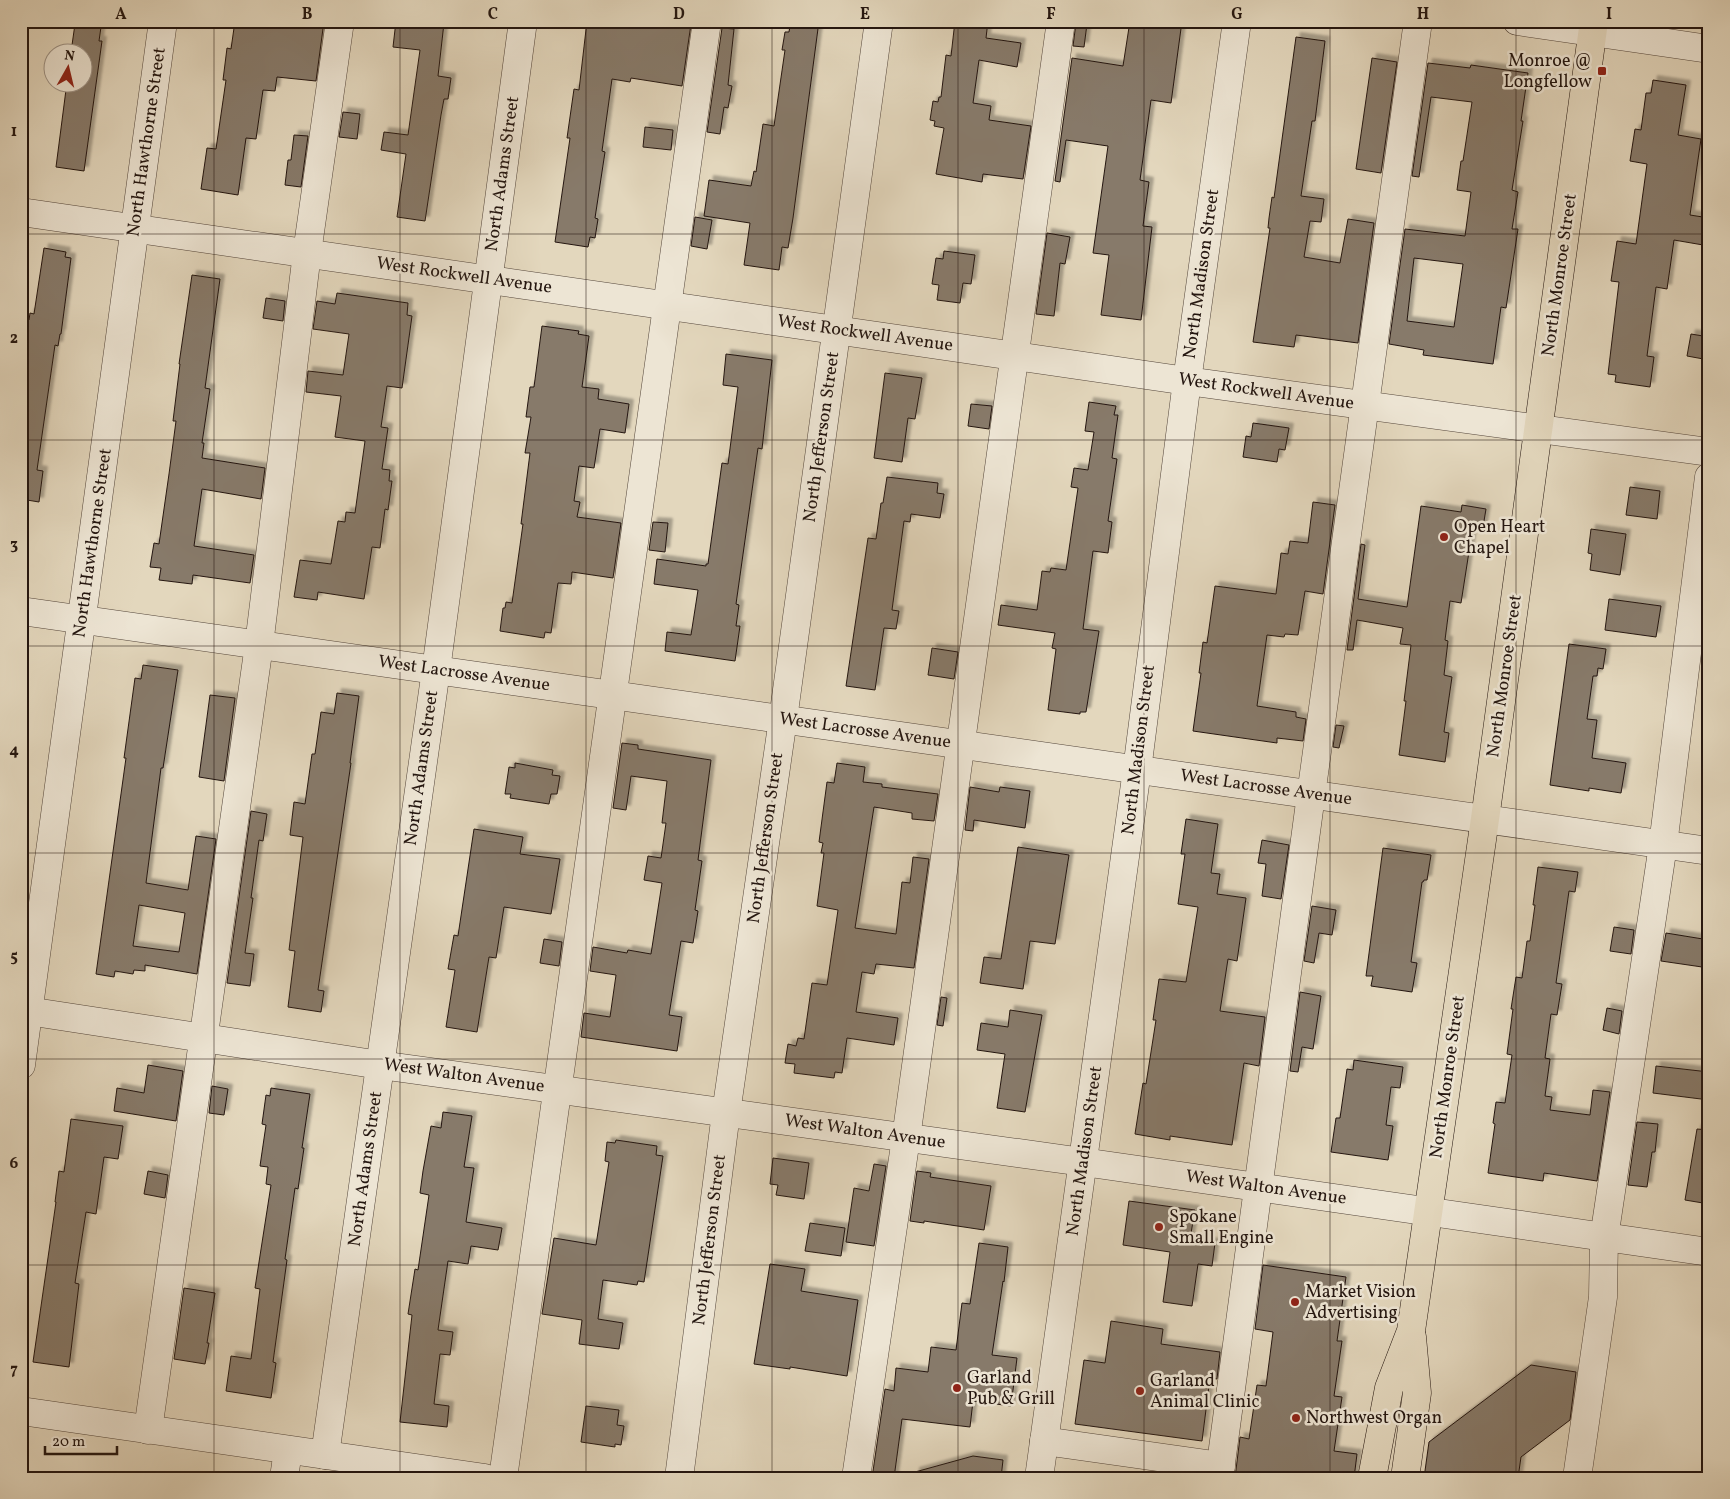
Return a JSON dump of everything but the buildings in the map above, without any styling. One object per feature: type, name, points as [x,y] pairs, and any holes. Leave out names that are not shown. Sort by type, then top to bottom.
[{"type":"main road","name":"North Monroe Street","points":[[1372,1478],[1389,1388],[1411,1331],[1540,429],[1594,26]]},
{"type":"main road","name":"North Monroe Street","points":[[1405,1478],[1417,1393],[1411,1331]]},
{"type":"street","name":"North Hawthorne Street","points":[[21,1065],[25,1010],[83,619],[163,21]]},
{"type":"street","points":[[148,1430],[259,644],[307,253],[340,21]]},
{"type":"street","name":"North Adams Street","points":[[325,1455],[436,670],[523,21]]},
{"type":"street","points":[[504,1478],[707,21]]},
{"type":"street","name":"North Jefferson Street","points":[[680,1478],[726,1113],[783,719],[879,21]]},
{"type":"street","points":[[856,1478],[906,1138],[1061,21]]},
{"type":"street","name":"North Madison Street","points":[[1039,1478],[1084,1162],[1187,381],[1238,21]]},
{"type":"street","points":[[1044,1441],[1220,1472],[1418,21]]},
{"type":"street","points":[[1517,21],[1594,26],[1709,49]]},
{"type":"street","name":"West Rockwell Avenue","points":[[21,212],[1187,381],[1709,452]]},
{"type":"street","points":[[1577,1478],[1603,1297],[1604,1238],[1663,845],[1709,476]]},
{"type":"street","name":"West Lacrosse Avenue","points":[[21,611],[1709,851]]},
{"type":"street","name":"West Walton Avenue","points":[[25,1010],[380,1065],[1084,1162],[1709,1252]]},
{"type":"street","points":[[21,1411],[485,1478]]},
{"type":"street","points":[[284,1478],[288,1450]]},
{"type":"place","name":"Monroe @ Longfellow","points":[[1602,71]]},
{"type":"place","name":"Open Heart Chapel","points":[[1444,537]]},
{"type":"place","name":"Spokane Small Engine","points":[[1159,1227]]},
{"type":"place","name":"Market Vision Advertising","points":[[1295,1302]]},
{"type":"place","name":"Garland Pub & Grill","points":[[957,1388]]},
{"type":"place","name":"Garland Animal Clinic","points":[[1140,1391]]},
{"type":"place","name":"Northwest Organ","points":[[1296,1418]]}]
